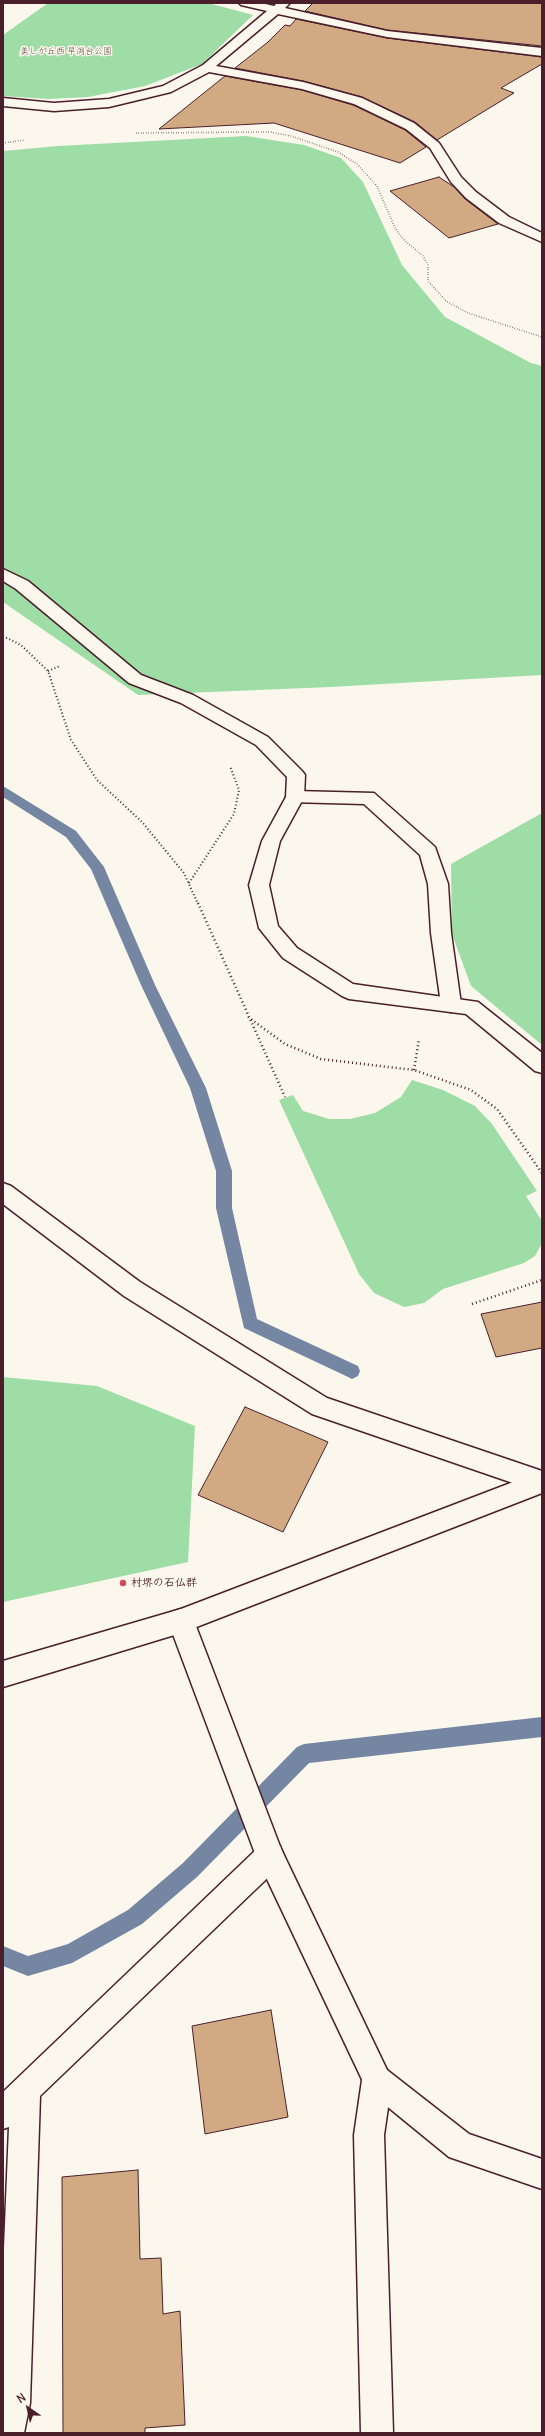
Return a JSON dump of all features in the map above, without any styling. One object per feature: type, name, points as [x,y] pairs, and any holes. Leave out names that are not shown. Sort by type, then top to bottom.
[{"type":"street","points":[[245,3],[279,7],[387,34],[542,52]]},
{"type":"street","points":[[3,102],[54,107],[109,103],[167,89],[207,68],[279,7]]},
{"type":"street","points":[[207,68],[317,90],[358,101],[410,126],[435,146],[456,179],[472,194],[504,220],[542,238]]},
{"type":"street","points":[[3,574],[22,585],[135,679],[187,699],[262,741],[296,775],[295,797],[270,842],[259,885],[270,928],[290,953],[349,991],[471,1007],[542,1065]]},
{"type":"street","points":[[295,797],[368,798],[428,852],[438,884],[441,933],[451,1004]]},
{"type":"street","points":[[3,1192],[132,1289],[320,1406],[541,1482]]},
{"type":"street","points":[[3,1674],[182,1621],[541,1482]]},
{"type":"street","points":[[182,1621],[270,1856],[377,2080],[460,2146],[542,2174]]},
{"type":"street","points":[[3,2114],[25,2090],[270,1856]]},
{"type":"street","points":[[377,2080],[369,2135],[377,2433]]},
{"type":"street","points":[[8,2433],[14,2403],[25,2090]]},
{"type":"path","points":[[132,134],[270,132],[297,138],[338,152],[357,164],[377,186],[395,228],[404,239],[423,256],[428,265],[428,281],[446,301],[468,313],[542,337]]},
{"type":"path","points":[[3,143],[31,140]]},
{"type":"path","points":[[3,636],[21,645],[48,671],[70,740],[97,780],[142,822],[184,873],[247,1016],[285,1097]]},
{"type":"path","points":[[189,884],[234,814],[239,790],[228,762]]},
{"type":"path","points":[[247,1016],[285,1044],[321,1059],[414,1070],[471,1090],[497,1110],[542,1173]]},
{"type":"path","points":[[414,1070],[419,1039]]},
{"type":"path","points":[[472,1304],[542,1280]]},
{"type":"green space","name":"美しが丘西 早渕台公園","points":[[48,3],[208,3],[253,15],[202,64],[145,86],[88,97],[48,99],[3,96],[3,35]]},
{"type":"green space","points":[[246,136],[304,145],[341,158],[363,182],[402,265],[445,317],[531,363],[542,366],[542,675],[330,687],[138,695],[3,602],[3,151],[58,146]]},
{"type":"green space","points":[[542,813],[542,1045],[471,986],[452,934],[451,864]]},
{"type":"green space","points":[[412,1080],[443,1090],[475,1106],[492,1124],[537,1191],[526,1196],[542,1221],[542,1243],[535,1256],[524,1263],[443,1289],[424,1303],[404,1307],[374,1293],[359,1274],[279,1100],[293,1095],[303,1111],[329,1119],[350,1119],[375,1113],[401,1097]]},
{"type":"green space","points":[[3,1377],[97,1386],[195,1426],[188,1562],[3,1602]]},
{"type":"building","points":[[313,3],[542,3],[542,46],[387,30],[305,11]]},
{"type":"building","points":[[296,19],[387,38],[542,57],[542,64],[501,88],[514,93],[437,140],[415,122],[362,97],[303,81],[235,68],[268,42],[285,25],[290,26]]},
{"type":"building","points":[[225,76],[302,90],[353,105],[405,130],[426,147],[400,163],[274,123],[159,129]]},
{"type":"building","points":[[439,177],[454,187],[465,199],[498,224],[449,238],[390,191]]},
{"type":"building","points":[[542,1302],[542,1348],[496,1357],[481,1314]]},
{"type":"building","points":[[245,1407],[328,1442],[283,1532],[198,1495]]},
{"type":"building","points":[[271,2010],[288,2117],[205,2134],[192,2026]]},
{"type":"building","points":[[138,2170],[140,2259],[161,2258],[163,2314],[180,2311],[185,2425],[145,2428],[145,2433],[63,2433],[62,2177]]},
{"type":"waterway","points":[[3,791],[71,834],[97,867],[148,985],[198,1088],[224,1171],[224,1208],[250,1323],[352,1371]]},
{"type":"waterway","points":[[3,1956],[28,1966],[72,1953],[135,1917],[190,1870],[304,1754],[542,1727]]},
{"type":"place","name":"村堺の石仏群","points":[[123,1583]]}]
